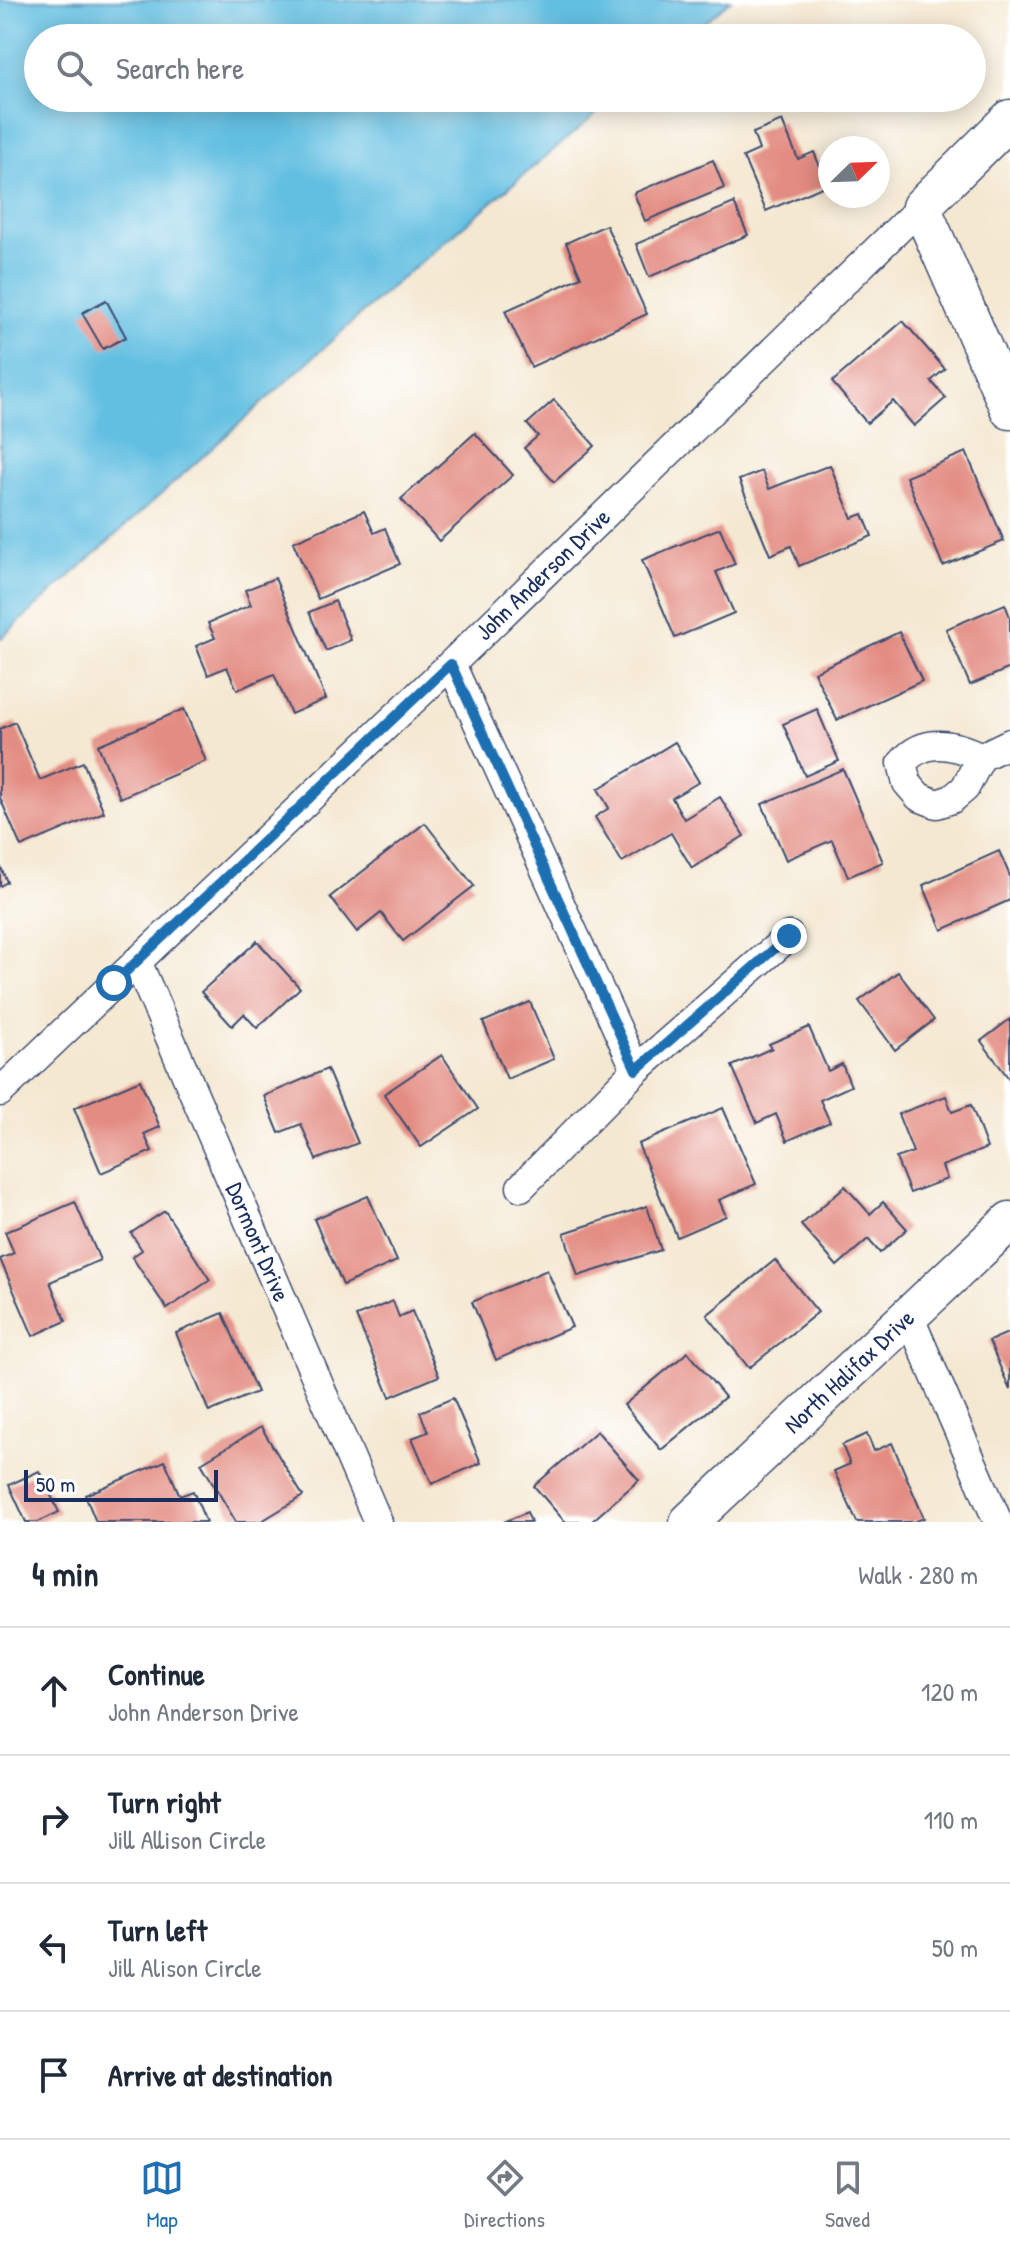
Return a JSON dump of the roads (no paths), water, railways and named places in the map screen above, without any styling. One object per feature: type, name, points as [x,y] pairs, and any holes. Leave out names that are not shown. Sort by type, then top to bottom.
[{"type":"street","name":"John Anderson Drive","points":[[0,1092],[451,664],[1010,119]]},
{"type":"street","points":[[921,207],[1010,410]]},
{"type":"street","points":[[451,664],[636,1070]]},
{"type":"street","points":[[981,757],[1010,743]]},
{"type":"street","points":[[521,1187],[636,1070],[789,936]]},
{"type":"street","name":"Dormont Drive","points":[[137,961],[378,1522]]},
{"type":"street","name":"North Halifax Drive","points":[[689,1522],[1010,1221]]},
{"type":"street","points":[[909,1316],[998,1522]]},
{"type":"water","points":[[0,0],[731,0],[703,24],[24,24],[24,112],[598,112],[389,289],[0,639]]}]
